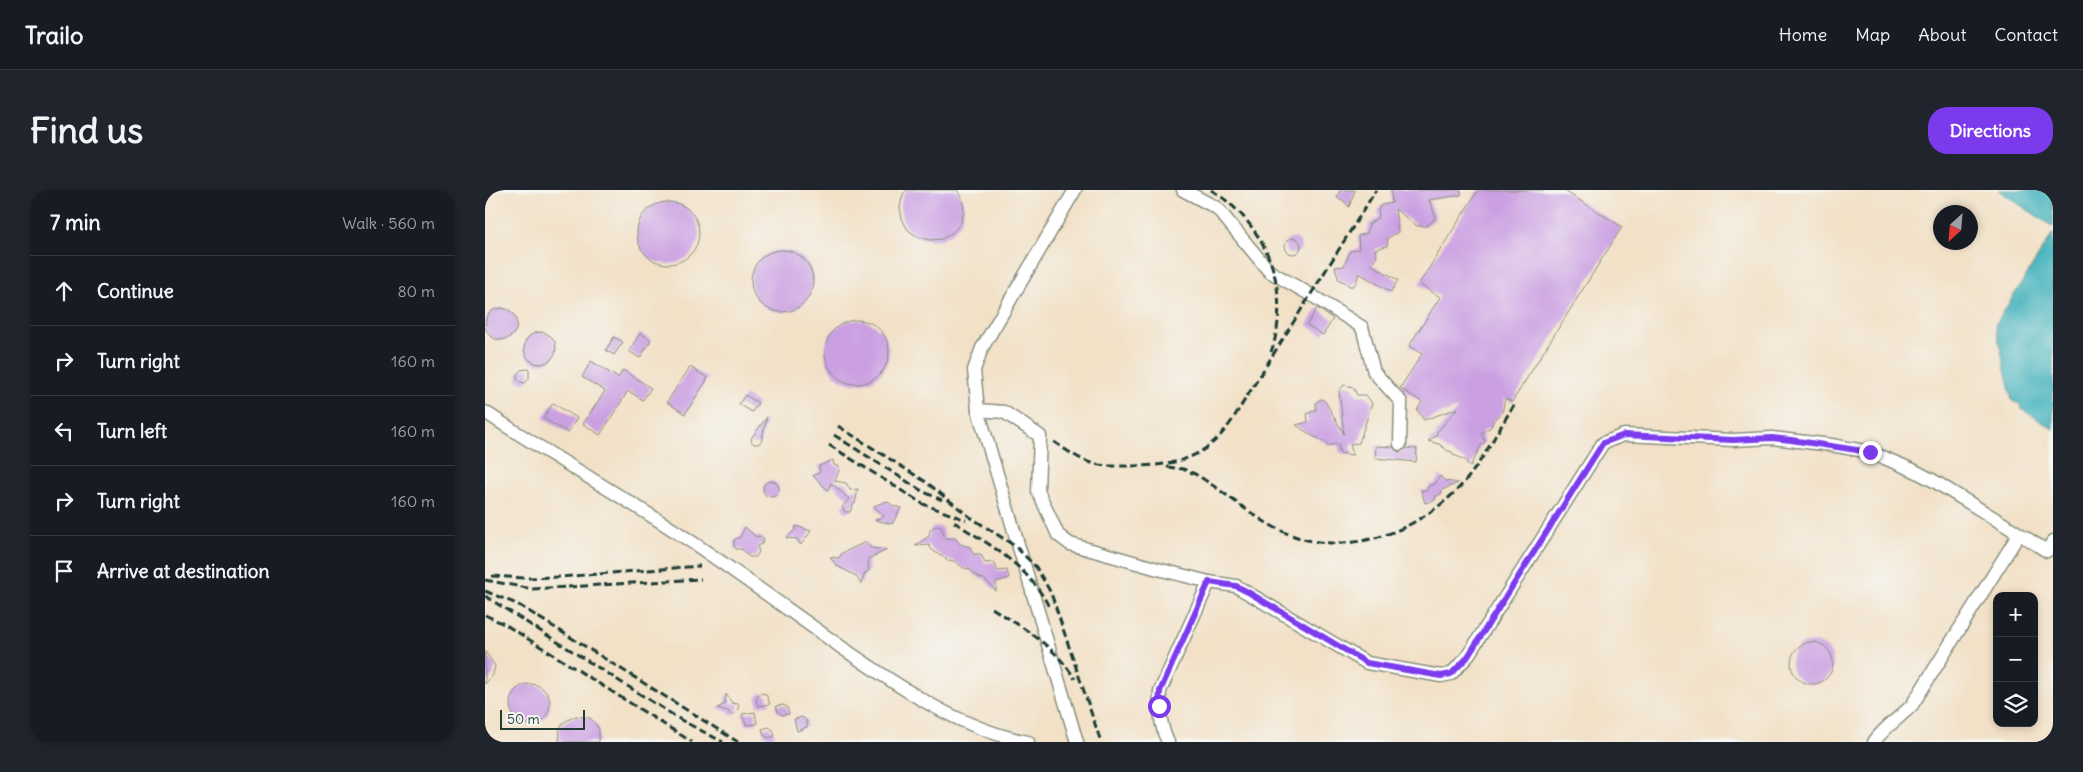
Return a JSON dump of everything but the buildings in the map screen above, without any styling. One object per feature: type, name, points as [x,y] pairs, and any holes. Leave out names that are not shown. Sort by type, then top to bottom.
[{"type":"lane","points":[[1075,190],[982,348],[974,370],[978,410],[1077,742]]},
{"type":"lane","points":[[1183,190],[1217,208],[1269,271],[1311,294],[1362,327],[1374,372],[1401,402],[1400,444]]},
{"type":"lane","points":[[978,410],[1004,412],[1040,436],[1038,491],[1059,535],[1070,544],[1209,582],[1236,586],[1367,663],[1441,676],[1451,674],[1467,658],[1603,443],[1624,435],[1733,440],[1791,440],[1870,452],[1934,481],[2047,551],[2053,541]]},
{"type":"lane","points":[[485,412],[699,547],[863,662],[911,693],[970,723],[1007,738],[1028,742]]},
{"type":"lane","points":[[1874,742],[1880,732],[1913,705],[2019,534]]},
{"type":"lane","points":[[1168,742],[1164,735],[1159,706],[1160,691],[1209,582]]},
{"type":"water","points":[[1998,190],[2053,190],[2053,227]]},
{"type":"water","points":[[2053,233],[2053,429],[2020,408],[2021,405],[2012,401],[1995,325]]},
{"type":"railway","points":[[1211,190],[1230,204],[1247,221],[1260,240],[1270,260],[1279,306],[1277,329],[1271,352]]},
{"type":"railway","points":[[1054,442],[1086,461],[1100,465],[1115,466],[1145,466],[1174,462],[1199,453],[1210,445],[1231,422],[1376,190]]},
{"type":"railway","points":[[1167,467],[1183,469],[1195,474],[1272,526],[1307,540],[1330,543],[1376,538],[1420,519],[1457,490],[1473,471],[1514,405]]},
{"type":"railway","points":[[838,426],[926,482],[970,517],[1015,546],[1036,567],[1051,593],[1101,742]]},
{"type":"railway","points":[[834,435],[922,491],[942,500]]},
{"type":"railway","points":[[829,445],[923,504],[966,520]]},
{"type":"railway","points":[[954,522],[996,549],[1021,569],[1042,594],[1050,609]]},
{"type":"railway","points":[[492,576],[560,577],[700,566]]},
{"type":"railway","points":[[485,580],[533,589],[701,579]]},
{"type":"railway","points":[[485,591],[517,604],[738,742]]},
{"type":"railway","points":[[485,596],[681,720],[723,742]]},
{"type":"railway","points":[[992,608],[1048,647],[1067,667],[1075,679]]},
{"type":"railway","points":[[485,615],[506,625],[692,742]]},
{"type":"route","points":[[1159,706],[1160,691],[1209,582],[1236,586],[1248,592],[1367,663],[1441,676],[1451,674],[1467,658],[1603,443],[1624,435],[1733,440],[1772,438],[1870,452]]}]
